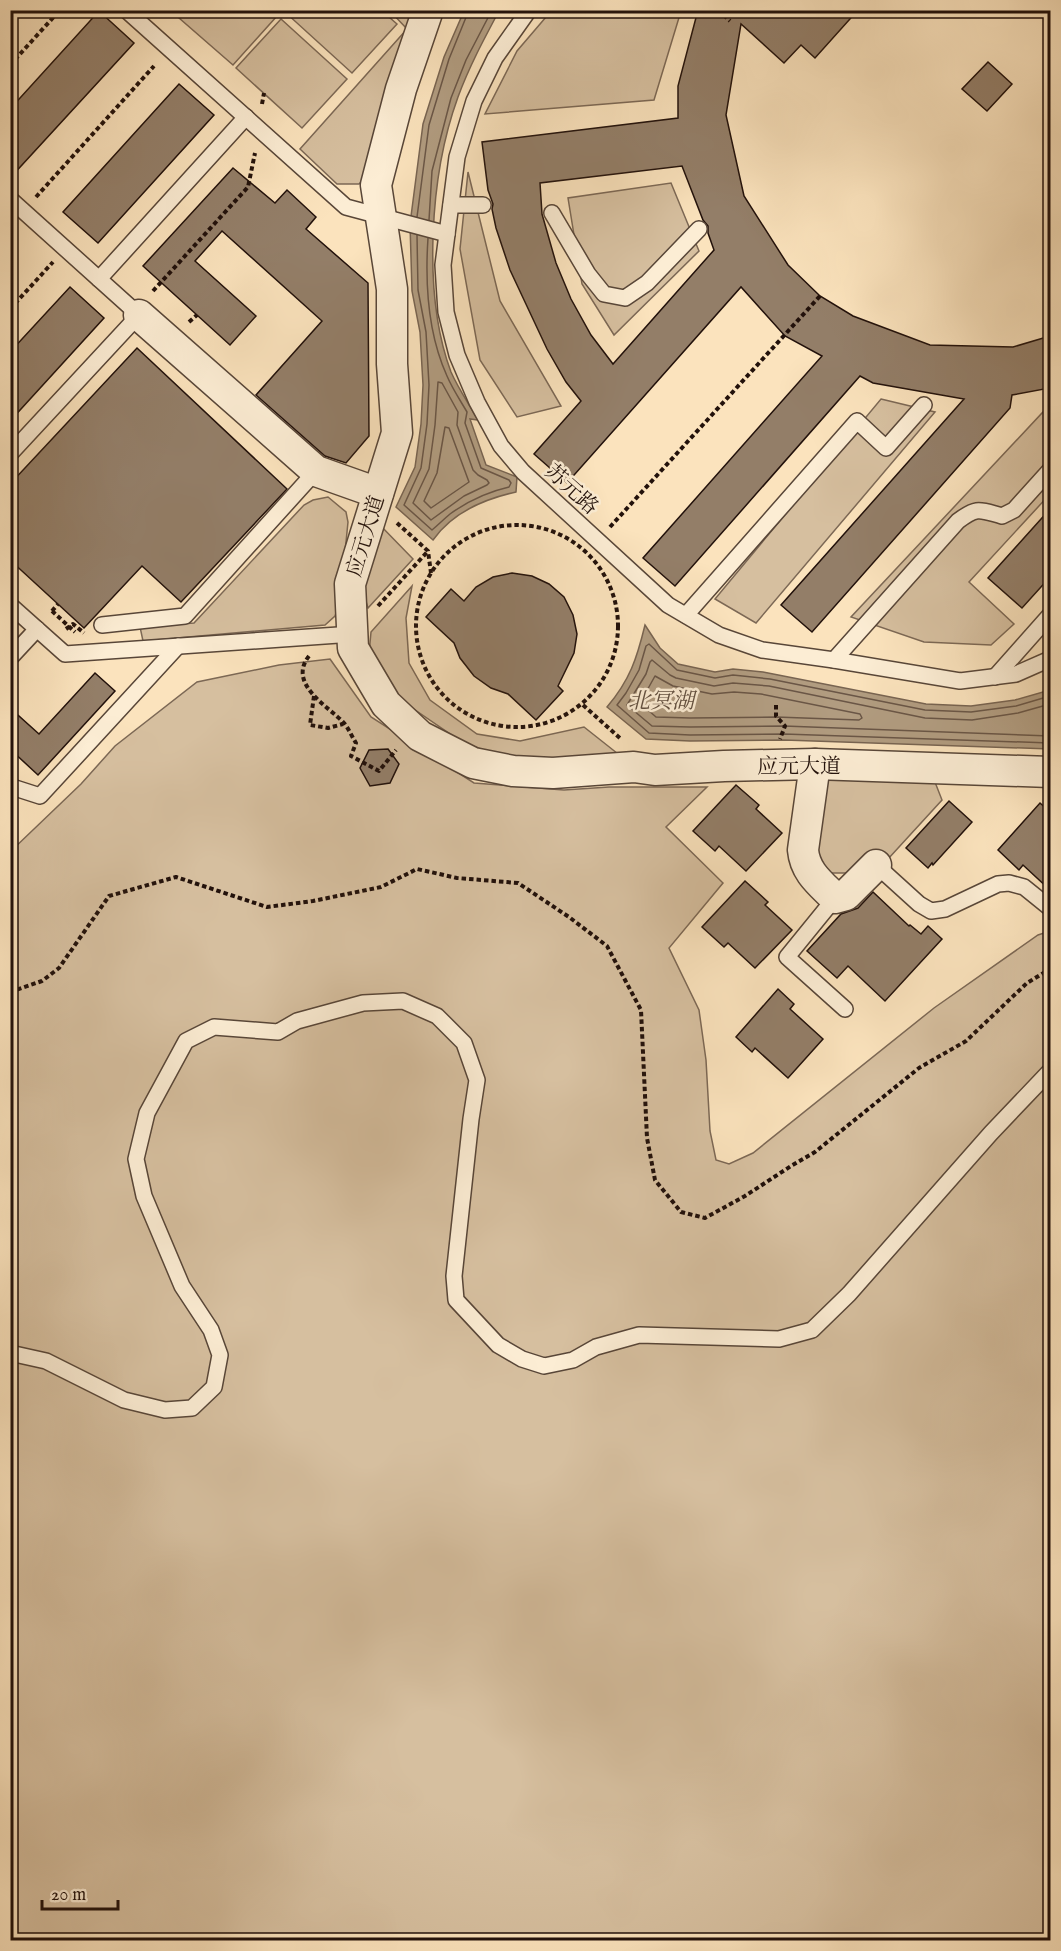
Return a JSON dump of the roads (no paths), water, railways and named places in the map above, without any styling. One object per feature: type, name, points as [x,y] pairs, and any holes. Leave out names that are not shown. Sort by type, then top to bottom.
[{"type":"street","name":"应元大道","points":[[428,10],[401,89],[376,185],[392,289],[392,364],[397,433],[350,584],[338,635],[353,648],[386,704],[420,736],[473,764],[513,771],[553,773],[634,767],[656,770],[815,764],[1050,772]]},
{"type":"street","points":[[139,315],[316,471],[376,498]]},
{"type":"street","points":[[815,764],[803,850],[804,861],[810,874],[835,898],[846,895],[876,865]]},
{"type":"lane","points":[[126,10],[346,207],[447,234]]},
{"type":"lane","name":"苏元路","points":[[529,10],[495,58],[474,101],[457,157],[443,265],[446,312],[457,355],[477,402],[501,446],[523,472],[668,605],[719,635],[762,650],[960,681],[1016,674],[1050,659]]},
{"type":"lane","points":[[99,279],[251,122]]},
{"type":"lane","points":[[10,199],[139,315],[10,454]]},
{"type":"lane","points":[[451,205],[483,205]]},
{"type":"lane","points":[[552,213],[588,274],[604,294],[625,297],[646,283],[699,229]]},
{"type":"lane","points":[[686,615],[857,421],[886,448],[924,405]]},
{"type":"lane","points":[[834,660],[958,521],[970,512],[982,510],[1002,516],[1014,510],[1050,470]]},
{"type":"lane","points":[[102,625],[185,616],[316,471]]},
{"type":"lane","points":[[10,605],[65,654],[338,635]]},
{"type":"lane","points":[[995,677],[1050,615]]},
{"type":"lane","points":[[10,658],[37,629]]},
{"type":"lane","points":[[10,789],[12,787],[39,796],[178,646]]},
{"type":"lane","points":[[876,865],[919,904],[931,911],[945,909],[998,884],[1009,883],[1024,888],[1050,908]]},
{"type":"lane","points":[[835,898],[787,957],[845,1009]]},
{"type":"lane","points":[[10,1353],[46,1361],[124,1400],[165,1410],[192,1408],[214,1387],[220,1355],[211,1330],[178,1276],[144,1196],[136,1159],[147,1113],[186,1041],[214,1027],[278,1032],[297,1021],[363,1003],[403,1001],[437,1016],[464,1043],[477,1080],[454,1276],[456,1300],[498,1345],[522,1359],[544,1366],[573,1360],[596,1347],[639,1335],[779,1339],[812,1330],[849,1294],[991,1133],[1050,1071]]},
{"type":"water","points":[[464,11],[499,11],[472,64],[448,128],[441,161],[433,234],[436,307],[451,372],[478,420],[470,419],[486,465],[517,477],[516,492],[470,508],[449,522],[433,540],[396,507],[415,467],[423,385],[420,332],[412,291],[410,224],[423,124],[444,57]]},
{"type":"water","name":"北冥湖","points":[[645,625],[660,648],[678,664],[715,672],[733,669],[763,672],[926,704],[971,706],[1015,700],[1050,690],[1050,749],[784,740],[646,739],[607,707],[622,687],[632,668]]}]
